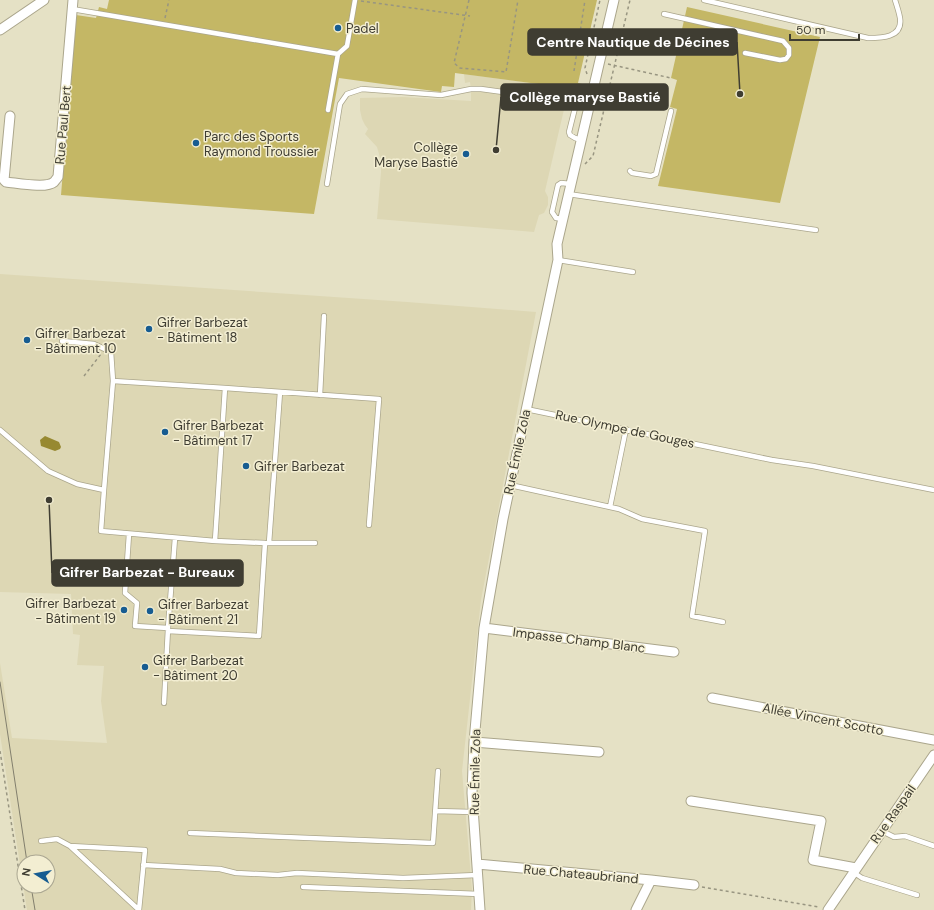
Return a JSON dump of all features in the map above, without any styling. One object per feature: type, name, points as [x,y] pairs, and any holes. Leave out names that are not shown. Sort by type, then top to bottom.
[{"type":"street","name":"Rue Émile Zola","points":[[480,910],[472,793],[474,742],[484,628],[510,485],[558,260],[557,244],[614,0]]},
{"type":"street","points":[[0,30],[40,1]]},
{"type":"street","name":"Rue Paul Bert","points":[[10,116],[4,180],[6,182],[42,185],[49,185],[54,182],[58,177],[73,5]]},
{"type":"street","name":"Impasse Champ Blanc","points":[[484,628],[674,652]]},
{"type":"street","name":"Allée Vincent Scotto","points":[[712,698],[934,740]]},
{"type":"street","points":[[474,742],[599,752]]},
{"type":"street","name":"Rue Raspail","points":[[828,909],[934,755]]},
{"type":"street","points":[[690,801],[821,821],[813,860],[855,870]]},
{"type":"street","name":"Rue Chateaubriand","points":[[477,864],[651,880],[636,910]]},
{"type":"street","points":[[651,880],[694,885]]},
{"type":"lane","points":[[328,110],[338,54],[347,46],[355,0]]},
{"type":"lane","points":[[704,0],[868,38],[892,36],[898,30],[901,24],[895,0]]},
{"type":"lane","points":[[73,5],[164,24],[338,54]]},
{"type":"lane","points":[[664,14],[783,41],[789,48],[789,55],[786,59],[780,60],[745,53]]},
{"type":"lane","points":[[327,184],[340,104],[347,94],[362,89],[441,95],[472,89],[481,89],[566,101],[576,104]]},
{"type":"lane","points":[[581,140],[570,135],[569,132],[576,104],[580,101],[590,102]]},
{"type":"lane","points":[[630,171],[632,173],[655,176],[671,111]]},
{"type":"lane","points":[[563,219],[556,218],[552,212],[558,185],[561,183],[571,184]]},
{"type":"lane","points":[[568,194],[816,230]]},
{"type":"lane","points":[[558,260],[633,272]]},
{"type":"lane","points":[[320,395],[324,316]]},
{"type":"lane","points":[[62,341],[94,344],[111,352],[113,381],[101,531],[214,541],[315,543]]},
{"type":"lane","points":[[113,381],[379,399],[368,526]]},
{"type":"lane","points":[[214,541],[225,388]]},
{"type":"lane","points":[[130,534],[125,593],[137,603],[135,626],[259,636],[280,392]]},
{"type":"lane","name":"Rue Olympe de Gouges","points":[[526,409],[724,450],[934,490]]},
{"type":"lane","points":[[610,507],[626,429]]},
{"type":"lane","points":[[0,430],[48,471],[77,484],[104,490]]},
{"type":"lane","points":[[510,485],[619,509],[642,519],[705,531],[692,616],[724,622]]},
{"type":"lane","points":[[164,703],[175,538]]},
{"type":"lane","points":[[190,833],[433,843],[438,771]]},
{"type":"lane","points":[[435,811],[474,812]]},
{"type":"lane","points":[[882,831],[894,837],[905,836],[934,846]]},
{"type":"lane","points":[[41,841],[57,839],[70,846],[139,910]]},
{"type":"lane","points":[[70,846],[145,850],[139,910]]},
{"type":"lane","points":[[143,865],[220,869],[236,873],[278,875],[297,873],[403,878],[478,875]]},
{"type":"lane","points":[[855,870],[862,878],[917,895]]},
{"type":"lane","points":[[303,887],[479,894]]},
{"type":"path","points":[[164,24],[169,0]]},
{"type":"path","points":[[355,0],[470,16]]},
{"type":"path","points":[[469,0],[454,64],[460,68],[506,72],[518,0]]},
{"type":"path","points":[[574,71],[585,0]]},
{"type":"path","points":[[587,59],[671,78]]},
{"type":"path","points":[[84,376],[104,349]]},
{"type":"path","points":[[0,752],[25,910]]},
{"type":"path","points":[[694,885],[828,909]]},
{"type":"shaded area","name":"Parc des Sports Raymond Troussier","points":[[109,0],[597,0],[578,83],[586,85],[584,90],[455,73],[454,87],[442,86],[441,92],[339,78],[314,214],[61,195],[76,15],[96,18],[99,7],[107,9]]},
{"type":"shaded area","points":[[687,7],[820,37],[780,203],[658,186],[677,109],[670,107],[677,80],[671,78]]},
{"type":"shaded area","name":"Collège Maryse Bastié","points":[[464,74],[569,88],[545,191],[548,197],[548,205],[544,213],[539,215],[534,232],[377,219],[381,161],[377,147],[365,134],[368,129],[362,119],[360,98],[403,97],[471,101],[470,82],[465,83]]},
{"type":"shaded area","points":[[0,274],[536,312],[481,600],[462,771],[472,889],[471,910],[27,910],[25,894],[56,894],[56,854],[18,854],[0,734],[0,663],[12,738],[107,743],[101,701],[104,666],[77,665],[80,635],[73,634],[71,594],[0,592]]},
{"type":"shaded area","points":[[45,436],[59,442],[61,447],[60,449],[55,451],[41,446],[40,440]]},
{"type":"tram line","points":[[0,682],[26,854]]},
{"type":"tram line","points":[[32,894],[35,910]]},
{"type":"place","name":"Padel","points":[[338,28]]},
{"type":"place","name":"Centre Nautique de Décines","points":[[740,94]]},
{"type":"place","name":"Parc des Sports Raymond Troussier","points":[[196,143]]},
{"type":"place","name":"Collège maryse Bastié","points":[[496,150]]},
{"type":"place","name":"Collège Maryse Bastié","points":[[466,154]]},
{"type":"place","name":"Gifrer Barbezat - Bâtiment 18","points":[[149,329]]},
{"type":"place","name":"Gifrer Barbezat - Bâtiment 10","points":[[27,340]]},
{"type":"place","name":"Gifrer Barbezat - Bâtiment 17","points":[[165,432]]},
{"type":"place","name":"Gifrer Barbezat","points":[[246,466]]},
{"type":"place","name":"Gifrer Barbezat - Bureaux","points":[[49,500]]},
{"type":"place","name":"Gifrer Barbezat - Bâtiment 19","points":[[124,610]]},
{"type":"place","name":"Gifrer Barbezat - Bâtiment 21","points":[[150,611]]},
{"type":"place","name":"Gifrer Barbezat - Bâtiment 20","points":[[145,667]]}]
